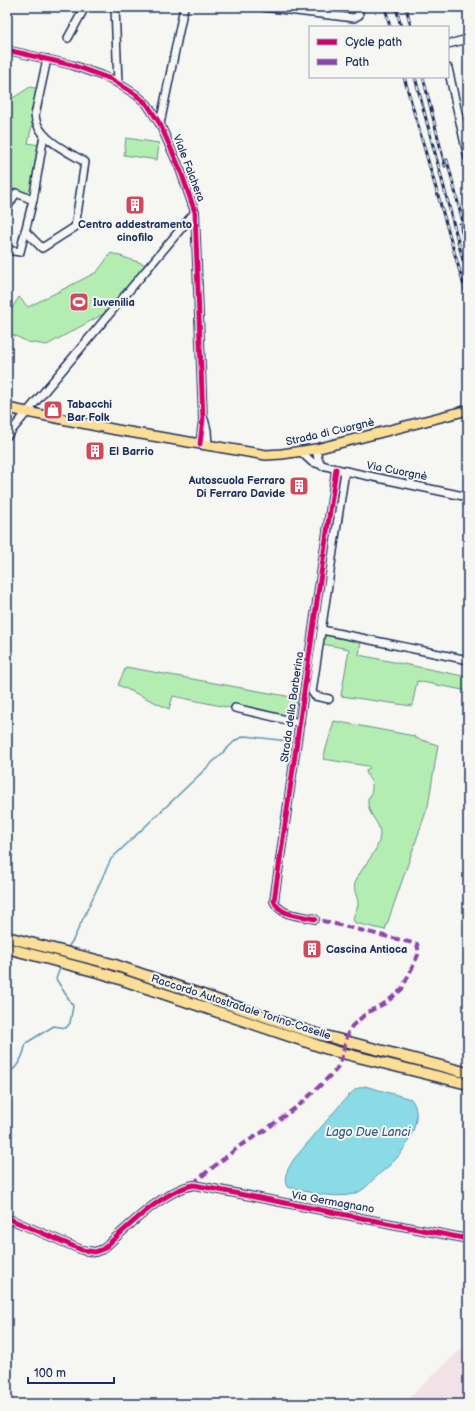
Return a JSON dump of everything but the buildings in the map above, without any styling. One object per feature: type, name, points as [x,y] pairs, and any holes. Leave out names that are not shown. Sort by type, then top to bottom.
[{"type":"highway","name":"Raccordo Autostradale Torino-Caselle","points":[[7,937],[112,964],[338,1040],[468,1073]]},
{"type":"highway","name":"Raccordo Autostradale Torino-Caselle","points":[[7,948],[105,974],[334,1051],[468,1084]]},
{"type":"main road","name":"Strada di Cuorgnè","points":[[7,408],[117,430],[266,455],[302,452],[316,449],[468,410]]},
{"type":"street","points":[[68,38],[85,7]]},
{"type":"street","points":[[115,7],[118,83]]},
{"type":"street","points":[[160,124],[184,7]]},
{"type":"street","points":[[263,7],[285,8],[354,18],[359,15],[358,7]]},
{"type":"street","points":[[449,44],[468,39]]},
{"type":"street","name":"Viale Falchera","points":[[7,50],[87,69],[118,83],[147,104],[160,124],[180,169],[195,212],[204,445]]},
{"type":"street","points":[[25,231],[42,248],[75,227],[85,162],[44,135],[35,123],[34,115],[47,59]]},
{"type":"street","points":[[449,72],[465,136],[468,158]]},
{"type":"street","points":[[7,250],[20,252],[32,200],[44,135]]},
{"type":"street","points":[[7,192],[16,193],[32,200]]},
{"type":"street","points":[[7,208],[16,193]]},
{"type":"street","points":[[7,436],[195,212]]},
{"type":"street","points":[[316,449],[318,459],[322,466]]},
{"type":"street","name":"Via Cuorgnè","points":[[302,452],[310,460],[322,466],[336,470],[468,497]]},
{"type":"street","name":"Strada della Barberina","points":[[315,918],[285,913],[277,908],[274,901],[336,470]]},
{"type":"street","name":"Strada della Barberina","points":[[329,699],[315,696],[312,692],[345,471]]},
{"type":"street","points":[[322,630],[468,660]]},
{"type":"street","points":[[235,708],[300,723]]},
{"type":"street","name":"Via Germagnano","points":[[7,1218],[82,1250],[95,1252],[103,1249],[153,1207],[184,1187],[194,1185],[468,1239]]},
{"type":"shaded area","points":[[468,1342],[468,1404],[403,1404]]},
{"type":"green space","points":[[30,87],[40,89],[28,143],[39,145],[31,194],[7,189],[7,102]]},
{"type":"green space","points":[[126,138],[159,143],[157,160],[124,155]]},
{"type":"green space","name":"Iuvenilia","points":[[111,253],[147,265],[116,307],[47,345],[28,342],[7,332],[10,314],[19,297],[28,307],[97,272]]},
{"type":"green space","points":[[323,634],[361,640],[359,655],[468,677],[468,691],[417,681],[412,706],[341,696],[349,649],[322,644]]},
{"type":"green space","points":[[126,667],[297,698],[293,721],[173,696],[169,709],[118,685]]},
{"type":"green space","points":[[334,721],[414,736],[415,738],[438,745],[428,806],[385,930],[355,923],[353,919],[358,904],[355,883],[361,871],[377,848],[380,830],[371,814],[368,804],[368,798],[370,797],[372,791],[372,783],[366,770],[370,768],[368,766],[323,759]]},
{"type":"water","name":"Lago Due Lanci","points":[[365,1086],[411,1099],[415,1106],[416,1122],[410,1138],[401,1153],[394,1162],[366,1187],[354,1194],[338,1196],[312,1193],[287,1187],[285,1180],[286,1176],[294,1159],[346,1098],[356,1089]]},
{"type":"waterway","points":[[68,947],[73,940],[111,859],[236,740],[245,736],[288,741]]},
{"type":"waterway","points":[[7,1075],[20,1061],[26,1043],[54,1026],[66,1028],[70,1023],[73,1006],[56,979],[60,968]]},
{"type":"railway","points":[[385,7],[390,26]]},
{"type":"railway","points":[[396,7],[401,26]]},
{"type":"railway","points":[[406,7],[411,26]]},
{"type":"railway","points":[[404,78],[468,300]]},
{"type":"railway","points":[[415,78],[463,260]]},
{"type":"railway","points":[[423,78],[445,166]]},
{"type":"railway","points":[[447,160],[465,230]]},
{"type":"railway","points":[[460,224],[468,257]]},
{"type":"marked path","points":[[194,1185],[197,1180],[241,1145],[261,1133],[302,1103],[336,1070],[341,1060],[348,1033],[352,1026],[368,1012],[387,1002],[402,989],[419,953],[417,944],[315,919]]},
{"type":"cycle path","points":[[7,50],[72,65],[111,79],[135,94],[147,104],[160,124],[180,169],[195,212],[203,419],[200,444]]},
{"type":"cycle path","points":[[315,919],[286,913],[281,910],[274,901],[336,469]]},
{"type":"cycle path","points":[[7,1218],[82,1250],[95,1252],[103,1249],[157,1202],[182,1189],[194,1185],[468,1239]]},
{"type":"place","name":"Centro addestramento cinofilo","points":[[135,205]]},
{"type":"place","name":"Iuvenilia","points":[[79,302]]},
{"type":"place","name":"Tabacchi Bar Folk","points":[[53,410]]},
{"type":"place","name":"El Barrio","points":[[95,451]]},
{"type":"place","name":"Autoscuola Ferraro Di Ferraro Davide","points":[[299,486]]},
{"type":"place","name":"Cascina Antioca","points":[[312,949]]}]
